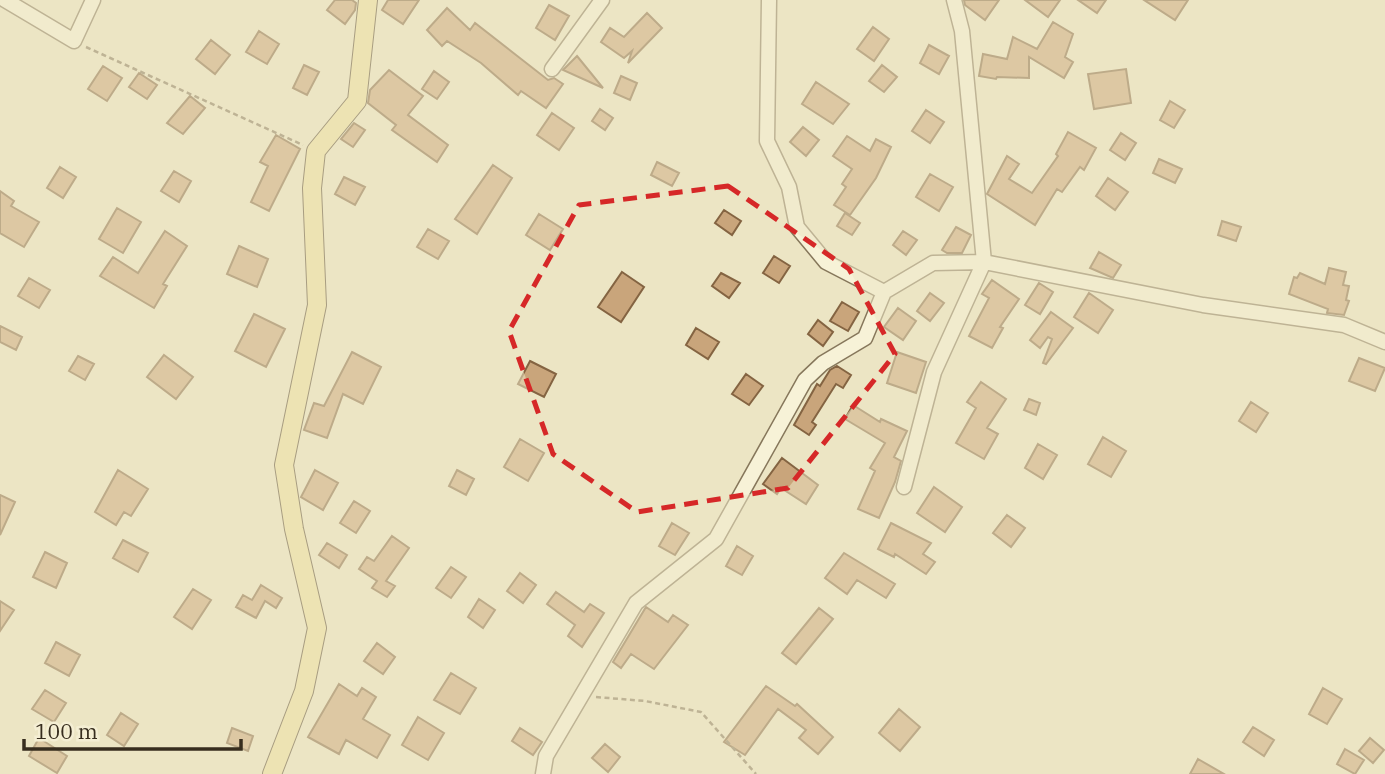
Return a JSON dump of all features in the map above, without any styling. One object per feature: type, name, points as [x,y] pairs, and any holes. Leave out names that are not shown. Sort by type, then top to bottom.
[{"type":"main road","points":[[272,774],[304,691],[317,628],[294,528],[284,465],[317,305],[312,188],[316,151],[357,102],[368,0]]},
{"type":"street","points":[[5,0],[74,41],[93,0]]},
{"type":"street","points":[[552,69],[602,0]]},
{"type":"street","points":[[769,0],[767,141],[789,187],[797,227],[826,262],[884,292]]},
{"type":"street","points":[[905,487],[934,372],[984,262],[962,31],[954,0]]},
{"type":"street","points":[[543,774],[546,756],[583,696],[610,643],[636,603],[716,540],[805,380],[823,363],[865,338],[884,292],[933,263],[984,262],[1203,305],[1271,312],[1344,325],[1385,342]]},
{"type":"path","points":[[74,41],[316,151]]},
{"type":"path","points":[[583,696],[645,701],[701,712],[756,774]]},
{"type":"highlighted area","points":[[728,186],[849,269],[895,354],[788,488],[637,512],[553,454],[509,331],[579,205]]},
{"type":"building","points":[[335,0],[352,0],[356,3],[355,10],[345,24],[327,10]]},
{"type":"building","points":[[388,0],[419,0],[403,24],[382,10]]},
{"type":"building","points":[[964,0],[999,0],[985,20],[965,5]]},
{"type":"building","points":[[1025,0],[1060,0],[1048,17]]},
{"type":"building","points":[[1078,0],[1106,0],[1097,13]]},
{"type":"building","points":[[1144,0],[1188,0],[1175,20]]},
{"type":"building","points":[[549,5],[569,16],[555,40],[536,28]]},
{"type":"building","points":[[447,8],[470,30],[475,23],[548,80],[554,78],[563,84],[546,108],[521,91],[518,95],[481,63],[447,41],[442,46],[427,30]]},
{"type":"building","points":[[647,13],[662,28],[628,63],[632,51],[624,58],[601,42],[610,28],[624,37]]},
{"type":"building","points":[[1053,22],[1073,34],[1065,57],[1073,62],[1064,78],[1029,57],[1029,78],[996,79],[979,76],[983,54],[1007,59],[1013,37],[1037,49]]},
{"type":"building","points":[[873,27],[889,39],[874,61],[857,49]]},
{"type":"building","points":[[259,31],[279,44],[267,64],[246,52]]},
{"type":"building","points":[[211,40],[230,55],[215,74],[196,59]]},
{"type":"building","points":[[929,45],[949,56],[939,74],[920,63]]},
{"type":"building","points":[[577,56],[603,88],[563,70]]},
{"type":"building","points":[[304,65],[319,72],[307,95],[293,88]]},
{"type":"building","points":[[882,65],[897,77],[884,92],[869,81]]},
{"type":"building","points":[[103,66],[122,78],[107,101],[88,89]]},
{"type":"building","points":[[1126,69],[1131,103],[1094,109],[1088,74]]},
{"type":"building","points":[[389,70],[423,96],[408,115],[448,145],[437,162],[392,130],[396,125],[368,103],[370,90]]},
{"type":"building","points":[[434,71],[449,82],[437,99],[422,89]]},
{"type":"building","points":[[139,73],[157,85],[147,99],[129,87]]},
{"type":"building","points":[[621,76],[637,83],[630,100],[614,93]]},
{"type":"building","points":[[816,82],[849,104],[833,124],[802,104]]},
{"type":"building","points":[[190,96],[205,108],[183,134],[167,123]]},
{"type":"building","points":[[1170,101],[1185,110],[1174,128],[1160,120]]},
{"type":"building","points":[[600,109],[613,118],[605,130],[592,121]]},
{"type":"building","points":[[926,110],[944,122],[930,143],[912,131]]},
{"type":"building","points":[[552,113],[574,128],[559,150],[537,135]]},
{"type":"building","points":[[354,123],[365,130],[353,147],[341,139]]},
{"type":"building","points":[[803,127],[819,140],[806,156],[790,142]]},
{"type":"building","points":[[1068,132],[1096,148],[1084,170],[1080,167],[1062,192],[1057,189],[1035,225],[987,194],[1007,156],[1019,164],[1009,179],[1032,193],[1058,156],[1056,154]]},
{"type":"building","points":[[1121,133],[1136,143],[1125,160],[1110,150]]},
{"type":"building","points":[[276,135],[300,149],[269,211],[251,202],[268,166],[260,162]]},
{"type":"building","points":[[847,136],[870,151],[876,139],[891,147],[876,178],[850,215],[834,205],[846,187],[842,184],[852,169],[833,156]]},
{"type":"building","points":[[1159,159],[1182,169],[1175,183],[1153,173]]},
{"type":"building","points":[[657,162],[679,173],[672,186],[651,175]]},
{"type":"building","points":[[493,165],[512,178],[477,234],[455,219]]},
{"type":"building","points":[[60,167],[76,177],[63,198],[47,188]]},
{"type":"building","points":[[174,171],[191,181],[179,202],[161,191]]},
{"type":"building","points":[[930,174],[953,187],[939,211],[916,197]]},
{"type":"building","points":[[344,177],[365,187],[355,205],[335,194]]},
{"type":"building","points":[[1108,178],[1128,192],[1115,210],[1096,196]]},
{"type":"building","points":[[0,191],[14,201],[11,206],[39,222],[24,247],[0,233]]},
{"type":"building","points":[[117,208],[141,222],[123,253],[99,239]]},
{"type":"building","points":[[724,210],[741,221],[732,235],[715,223]]},
{"type":"building","points":[[845,213],[860,223],[852,235],[837,226]]},
{"type":"building","points":[[539,214],[563,229],[550,250],[526,235]]},
{"type":"building","points":[[1222,221],[1241,227],[1236,241],[1218,235]]},
{"type":"building","points":[[956,227],[971,235],[962,253],[947,253],[942,250]]},
{"type":"building","points":[[428,229],[449,241],[438,259],[417,247]]},
{"type":"building","points":[[165,231],[187,246],[163,284],[167,286],[154,308],[100,276],[113,257],[138,273]]},
{"type":"building","points":[[903,231],[917,240],[906,255],[893,245]]},
{"type":"building","points":[[239,246],[268,259],[257,287],[227,274]]},
{"type":"building","points":[[1099,252],[1121,265],[1113,278],[1090,268]]},
{"type":"building","points":[[774,256],[790,266],[779,283],[763,273]]},
{"type":"building","points":[[1329,268],[1346,272],[1343,285],[1349,286],[1346,300],[1349,301],[1344,315],[1327,313],[1328,309],[1289,294],[1294,277],[1297,278],[1300,273],[1325,284]]},
{"type":"building","points":[[622,272],[644,287],[621,322],[598,307]]},
{"type":"building","points":[[721,273],[740,283],[729,298],[712,286]]},
{"type":"building","points":[[29,278],[50,290],[39,308],[18,296]]},
{"type":"building","points":[[992,280],[1019,299],[1000,327],[1003,328],[992,348],[969,336],[989,298],[982,294]]},
{"type":"building","points":[[1039,283],[1053,292],[1040,314],[1025,305]]},
{"type":"building","points":[[930,293],[944,303],[930,321],[917,311]]},
{"type":"building","points":[[1089,293],[1113,310],[1098,333],[1074,317]]},
{"type":"building","points":[[842,302],[859,312],[848,331],[830,321]]},
{"type":"building","points":[[898,308],[916,321],[903,340],[884,327]]},
{"type":"building","points":[[1051,312],[1073,328],[1046,364],[1043,363],[1052,339],[1048,337],[1040,348],[1030,340]]},
{"type":"building","points":[[254,314],[285,329],[266,367],[235,351]]},
{"type":"building","points":[[818,320],[833,332],[823,346],[808,334]]},
{"type":"building","points":[[0,326],[22,337],[16,350],[0,342]]},
{"type":"building","points":[[696,328],[719,342],[708,359],[686,345]]},
{"type":"building","points":[[352,352],[381,367],[363,404],[343,394],[327,438],[304,430],[314,403],[324,406]]},
{"type":"building","points":[[897,352],[926,362],[916,393],[887,383]]},
{"type":"building","points":[[164,355],[193,377],[176,399],[147,377]]},
{"type":"building","points":[[78,356],[94,364],[85,380],[69,371]]},
{"type":"building","points":[[1359,358],[1385,368],[1375,391],[1349,381]]},
{"type":"building","points":[[530,361],[556,374],[544,397],[518,384]]},
{"type":"building","points":[[837,366],[851,375],[843,388],[836,384],[812,422],[816,425],[809,435],[794,425],[817,384],[820,386],[830,370]]},
{"type":"building","points":[[746,374],[763,386],[749,405],[732,394]]},
{"type":"building","points":[[981,382],[1006,399],[987,428],[998,434],[984,459],[956,443],[976,408],[967,402]]},
{"type":"building","points":[[1029,399],[1040,403],[1036,415],[1024,410]]},
{"type":"building","points":[[1251,402],[1268,413],[1256,432],[1239,421]]},
{"type":"building","points":[[853,405],[880,422],[881,419],[907,431],[894,457],[901,461],[879,518],[858,509],[875,471],[870,468],[885,443],[845,419]]},
{"type":"building","points":[[1103,437],[1126,451],[1111,477],[1088,464]]},
{"type":"building","points":[[520,439],[544,453],[528,481],[504,467]]},
{"type":"building","points":[[1038,444],[1057,455],[1043,479],[1025,468]]},
{"type":"building","points":[[782,458],[818,485],[806,504],[781,488],[777,494],[763,484]]},
{"type":"building","points":[[118,470],[148,489],[131,516],[124,512],[116,525],[95,512]]},
{"type":"building","points":[[315,470],[338,483],[323,510],[301,497]]},
{"type":"building","points":[[457,470],[474,479],[466,495],[449,486]]},
{"type":"building","points":[[934,487],[962,507],[945,532],[917,513]]},
{"type":"building","points":[[0,495],[15,502],[0,535]]},
{"type":"building","points":[[354,501],[370,511],[356,533],[340,523]]},
{"type":"building","points":[[1007,515],[1025,528],[1011,547],[993,533]]},
{"type":"building","points":[[672,523],[689,533],[675,555],[659,546]]},
{"type":"building","points":[[891,523],[931,543],[923,554],[935,562],[926,574],[895,554],[894,557],[878,549]]},
{"type":"building","points":[[392,536],[409,548],[386,581],[395,586],[387,597],[372,588],[377,581],[359,569],[367,557],[374,561]]},
{"type":"building","points":[[123,540],[148,553],[138,572],[113,558]]},
{"type":"building","points":[[327,543],[347,555],[339,568],[319,555]]},
{"type":"building","points":[[737,546],[753,556],[742,575],[726,566]]},
{"type":"building","points":[[45,552],[67,563],[56,588],[33,577]]},
{"type":"building","points":[[844,553],[895,584],[886,598],[857,580],[847,594],[825,578]]},
{"type":"building","points":[[451,567],[466,577],[451,598],[436,588]]},
{"type":"building","points":[[520,573],[536,585],[523,603],[507,591]]},
{"type":"building","points":[[261,585],[282,598],[276,608],[265,601],[256,618],[236,607],[243,595],[252,600]]},
{"type":"building","points":[[193,589],[211,600],[192,629],[174,617]]},
{"type":"building","points":[[556,592],[584,612],[590,604],[604,613],[582,647],[568,636],[575,625],[547,604]]},
{"type":"building","points":[[479,599],[495,610],[483,628],[468,617]]},
{"type":"building","points":[[0,601],[14,610],[0,631]]},
{"type":"building","points":[[646,607],[668,622],[673,615],[688,625],[654,669],[631,654],[621,668],[613,662]]},
{"type":"building","points":[[819,608],[833,619],[796,664],[782,653]]},
{"type":"building","points":[[56,642],[80,655],[69,676],[45,663]]},
{"type":"building","points":[[377,643],[395,657],[383,674],[364,661]]},
{"type":"building","points":[[451,673],[476,688],[460,714],[434,700]]},
{"type":"building","points":[[339,684],[357,696],[362,688],[376,697],[363,719],[390,735],[377,758],[346,740],[339,754],[308,737]]},
{"type":"building","points":[[766,686],[795,706],[797,704],[833,737],[818,754],[799,738],[806,730],[778,709],[745,755],[724,742]]},
{"type":"building","points":[[1323,688],[1342,699],[1327,724],[1309,714]]},
{"type":"building","points":[[45,690],[66,703],[54,722],[32,709]]},
{"type":"building","points":[[899,709],[920,727],[900,751],[879,733]]},
{"type":"building","points":[[121,713],[138,724],[124,746],[107,735]]},
{"type":"building","points":[[418,717],[444,733],[428,760],[402,745]]},
{"type":"building","points":[[1253,727],[1274,740],[1264,756],[1243,742]]},
{"type":"building","points":[[232,728],[253,736],[248,751],[227,743]]},
{"type":"building","points":[[520,728],[542,742],[533,755],[512,741]]},
{"type":"building","points":[[39,738],[67,756],[57,773],[29,756]]},
{"type":"building","points":[[1370,738],[1384,750],[1373,763],[1359,751]]},
{"type":"building","points":[[605,744],[620,757],[608,772],[592,758]]},
{"type":"building","points":[[1345,749],[1364,760],[1355,774],[1337,764]]},
{"type":"building","points":[[1198,759],[1224,774],[1190,774]]}]
